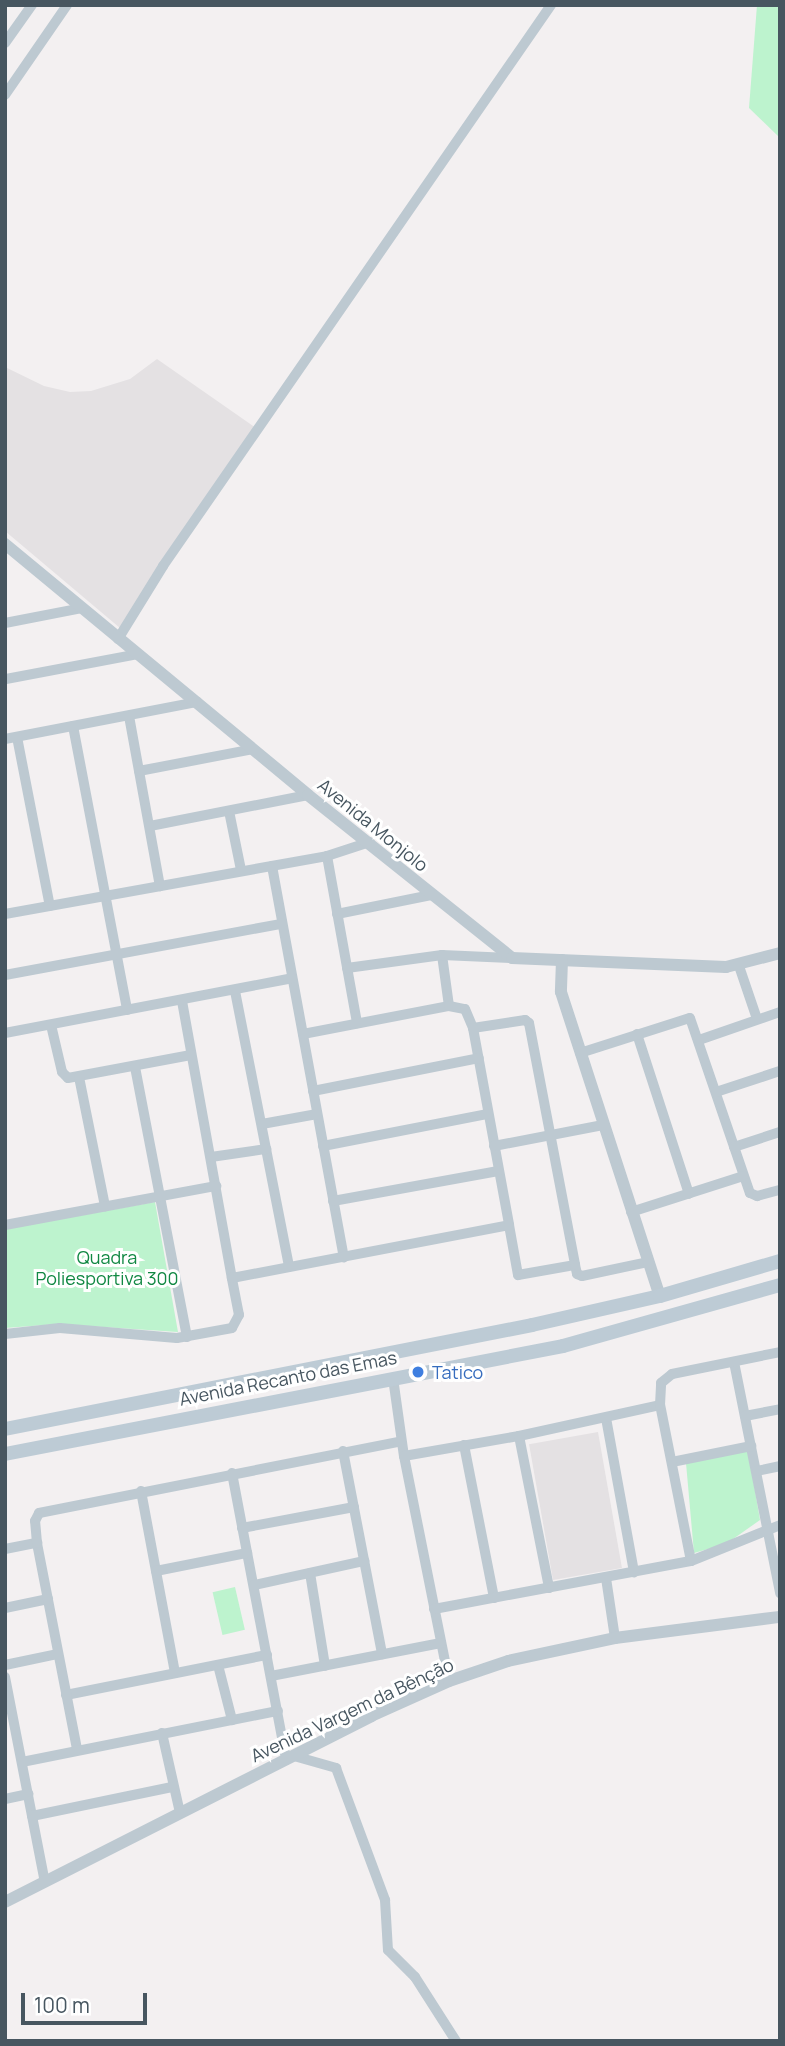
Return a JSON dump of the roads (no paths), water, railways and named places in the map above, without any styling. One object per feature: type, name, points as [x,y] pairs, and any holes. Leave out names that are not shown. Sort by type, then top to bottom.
[{"type":"main road","name":"Avenida Recanto das Emas","points":[[5,1429],[526,1327],[660,1296],[780,1261]]},
{"type":"main road","name":"Avenida Recanto das Emas","points":[[5,1454],[563,1346],[780,1285]]},
{"type":"main road","points":[[526,1327],[516,1332],[514,1338],[517,1349],[526,1352]]},
{"type":"main road","points":[[487,1334],[500,1339],[500,1352],[493,1358]]},
{"type":"street","points":[[5,43],[32,5]]},
{"type":"street","points":[[5,95],[67,5]]},
{"type":"street","points":[[118,639],[163,566],[551,5]]},
{"type":"street","name":"Avenida Monjolo","points":[[5,544],[308,795],[512,957]]},
{"type":"street","points":[[5,623],[82,608]]},
{"type":"street","points":[[5,673],[6,679],[138,654]]},
{"type":"street","points":[[50,906],[11,738],[197,702]]},
{"type":"street","points":[[128,716],[160,886]]},
{"type":"street","points":[[73,726],[127,1010]]},
{"type":"street","points":[[139,771],[253,748]]},
{"type":"street","points":[[150,826],[308,795]]},
{"type":"street","points":[[229,811],[241,870]]},
{"type":"street","points":[[5,914],[327,856],[370,842]]},
{"type":"street","points":[[327,856],[357,1023]]},
{"type":"street","points":[[272,866],[344,1257]]},
{"type":"street","points":[[337,914],[432,895]]},
{"type":"street","points":[[5,975],[281,923]]},
{"type":"street","points":[[475,954],[484,937]]},
{"type":"street","points":[[347,968],[442,955],[475,954],[739,966],[780,953]]},
{"type":"street","points":[[442,955],[449,1006]]},
{"type":"street","points":[[562,960],[561,992],[660,1296]]},
{"type":"street","points":[[739,966],[757,1019]]},
{"type":"street","points":[[5,1032],[182,1001],[292,978]]},
{"type":"street","points":[[235,990],[289,1267]]},
{"type":"street","points":[[5,1334],[60,1328],[187,1337],[235,1326],[239,1315],[182,1001]]},
{"type":"street","points":[[303,1034],[449,1006],[465,1009],[473,1028],[479,1058],[518,1275],[575,1265]]},
{"type":"street","points":[[699,1040],[780,1012]]},
{"type":"street","points":[[580,1053],[690,1018],[750,1193],[754,1196],[780,1190]]},
{"type":"street","points":[[473,1028],[528,1021],[548,1136],[577,1274],[582,1276],[648,1262]]},
{"type":"street","points":[[51,1025],[64,1077],[79,1077],[191,1055]]},
{"type":"street","points":[[637,1034],[689,1194]]},
{"type":"street","points":[[313,1091],[479,1058]]},
{"type":"street","points":[[135,1067],[187,1337]]},
{"type":"street","points":[[716,1092],[780,1071]]},
{"type":"street","points":[[79,1077],[105,1206]]},
{"type":"street","points":[[262,1125],[317,1114]]},
{"type":"street","points":[[323,1146],[488,1114]]},
{"type":"street","points":[[494,1146],[603,1125]]},
{"type":"street","points":[[734,1147],[780,1132]]},
{"type":"street","points":[[211,1157],[267,1149]]},
{"type":"street","points":[[333,1201],[498,1171]]},
{"type":"street","points":[[631,1212],[743,1176]]},
{"type":"street","points":[[5,1224],[216,1186]]},
{"type":"street","points":[[232,1278],[509,1225]]},
{"type":"street","points":[[691,1561],[659,1390],[665,1378],[780,1352]]},
{"type":"street","points":[[734,1362],[779,1586]]},
{"type":"street","points":[[393,1378],[401,1441],[449,1681]]},
{"type":"street","points":[[404,1456],[519,1436],[660,1405]]},
{"type":"street","points":[[745,1416],[780,1409]]},
{"type":"street","points":[[606,1418],[634,1572]]},
{"type":"street","points":[[519,1436],[549,1588]]},
{"type":"street","points":[[77,1749],[37,1543],[35,1521],[44,1510],[401,1441]]},
{"type":"street","points":[[464,1445],[494,1598]]},
{"type":"street","points":[[672,1462],[751,1446]]},
{"type":"street","points":[[343,1451],[382,1654]]},
{"type":"street","points":[[757,1471],[780,1466]]},
{"type":"street","points":[[232,1473],[278,1711],[290,1758],[336,1768],[385,1900],[388,1950],[415,1978],[456,2041]]},
{"type":"street","points":[[141,1491],[175,1673]]},
{"type":"street","points":[[242,1528],[354,1507]]},
{"type":"street","points":[[435,1609],[691,1561],[766,1528],[780,1525]]},
{"type":"street","points":[[5,1549],[37,1543]]},
{"type":"street","points":[[156,1571],[247,1553]]},
{"type":"street","points":[[254,1585],[364,1561]]},
{"type":"street","points":[[310,1573],[325,1666]]},
{"type":"street","points":[[606,1578],[615,1638]]},
{"type":"street","points":[[5,1608],[48,1600]]},
{"type":"street","name":"Avenida Vargem da Bênção","points":[[5,1902],[449,1681],[508,1661],[615,1638],[780,1617]]},
{"type":"street","points":[[271,1676],[442,1643]]},
{"type":"street","points":[[5,1665],[57,1654]]},
{"type":"street","points":[[66,1695],[267,1655]]},
{"type":"street","points":[[218,1665],[232,1720]]},
{"type":"street","points":[[5,1677],[45,1882]]},
{"type":"street","points":[[22,1762],[278,1711]]},
{"type":"street","points":[[162,1734],[180,1813]]},
{"type":"street","points":[[32,1816],[172,1787]]},
{"type":"street","points":[[5,1799],[28,1794]]},
{"type":"place","name":"Tatico","points":[[418,1372]]},
{"type":"park label","name":"Quadra Poliesportiva 300","points":[[107,1268]]}]
